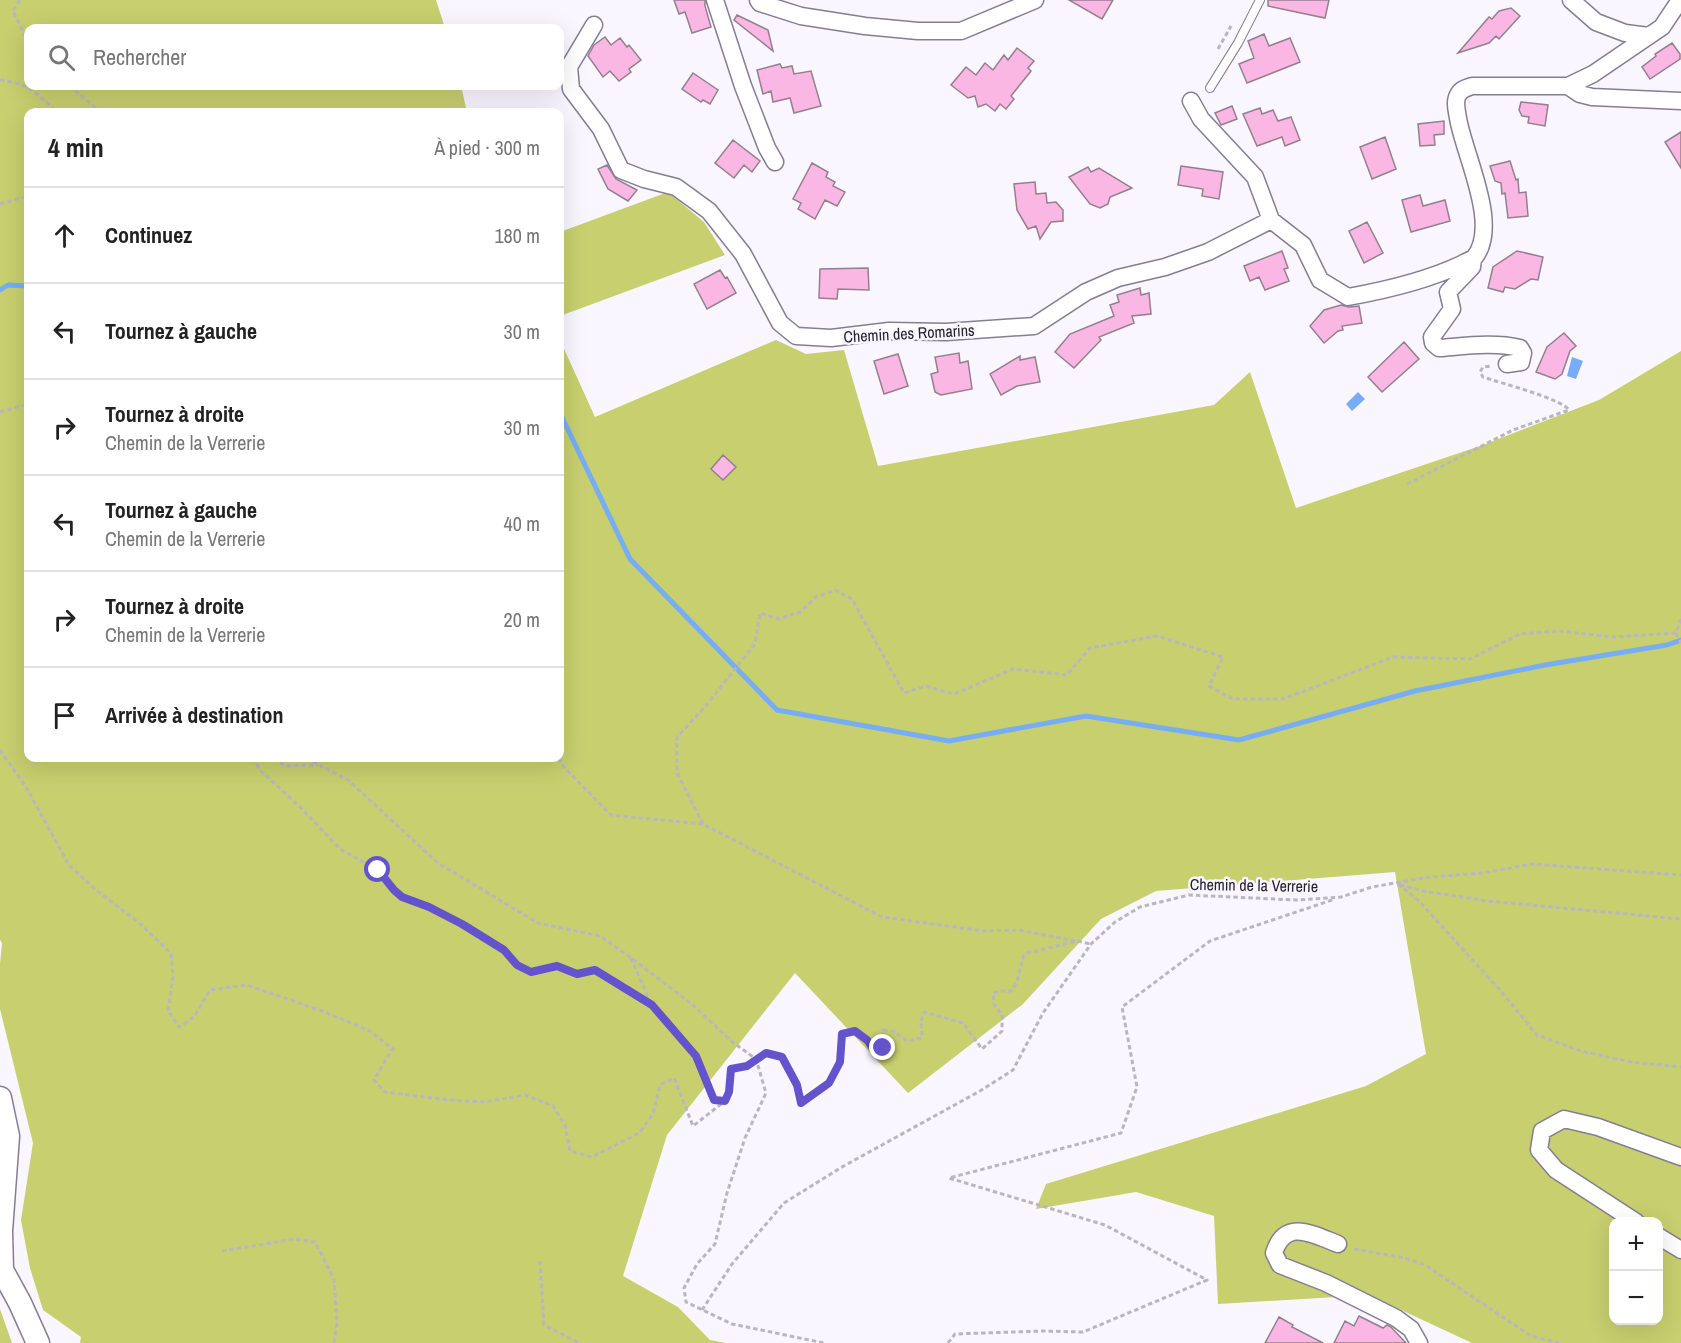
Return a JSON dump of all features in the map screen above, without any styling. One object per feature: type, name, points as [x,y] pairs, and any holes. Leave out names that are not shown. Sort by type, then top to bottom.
[{"type":"street","points":[[715,0],[743,86],[767,148],[775,162]]},
{"type":"street","points":[[758,0],[760,3],[801,16],[918,32],[961,31],[1035,0]]},
{"type":"street","points":[[1571,0],[1596,22],[1625,33],[1649,36]]},
{"type":"street","points":[[1507,364],[1521,362],[1523,354],[1520,348],[1482,345],[1439,348],[1433,343],[1432,337],[1452,309],[1448,292],[1472,267],[1473,259],[1484,238],[1484,213],[1460,128],[1456,105],[1457,96],[1463,89],[1473,86],[1568,86],[1593,74],[1662,27],[1680,0]]},
{"type":"street","name":"Chemin des Romarins","points":[[594,25],[569,67],[570,89],[601,129],[621,170],[676,187],[709,211],[743,254],[780,324],[796,336],[831,338],[889,332],[946,332],[1034,326],[1086,292],[1118,278],[1165,267],[1208,252],[1271,220]]},
{"type":"street","points":[[1568,86],[1580,94],[1592,97],[1681,101]]},
{"type":"street","points":[[1191,101],[1202,119],[1255,177],[1271,220],[1303,245],[1320,280],[1348,297],[1391,289],[1450,270],[1473,259]]},
{"type":"street","points":[[0,1098],[8,1136],[1,1231],[2,1270],[38,1343]]},
{"type":"street","points":[[1630,1217],[1556,1170],[1539,1150],[1542,1131],[1564,1119],[1598,1127],[1681,1157]]},
{"type":"street","points":[[1338,1244],[1296,1231],[1282,1236],[1277,1242],[1274,1254],[1280,1264],[1326,1283],[1396,1318],[1411,1329],[1419,1343]]},
{"type":"street","points":[[1663,1239],[1681,1250]]},
{"type":"lane","points":[[1210,88],[1238,43],[1260,0]]},
{"type":"path","points":[[20,0],[13,11],[24,34]]},
{"type":"path","points":[[0,80],[24,85]]},
{"type":"path","points":[[33,90],[53,108]]},
{"type":"path","points":[[74,90],[96,108]]},
{"type":"path","points":[[0,204],[24,197]]},
{"type":"path","points":[[1407,484],[1513,430],[1569,410],[1556,400],[1483,377],[1480,372],[1484,367],[1507,364]]},
{"type":"path","points":[[0,412],[24,405]]},
{"type":"path","points":[[703,824],[677,773],[677,737],[704,708],[755,644],[760,613],[779,619],[800,612],[816,597],[835,590],[852,599],[904,693],[925,686],[954,694],[1013,669],[1066,675],[1090,648],[1157,636],[1224,657],[1209,686],[1233,699],[1283,699],[1393,657],[1470,659],[1520,634],[1559,631],[1613,637],[1676,633]]},
{"type":"path","points":[[1681,619],[1676,633],[1681,643]]},
{"type":"path","points":[[0,750],[26,787],[69,865],[96,890],[138,922],[171,954],[173,977],[168,1011],[179,1027],[194,1017],[210,990],[247,985],[322,1011],[370,1031],[386,1043],[393,1049],[374,1080],[385,1092],[485,1102],[525,1095],[553,1106],[565,1125],[570,1151],[592,1157],[639,1133],[653,1114],[660,1085],[674,1078],[693,1125],[725,1101],[729,1092],[731,1069],[747,1066],[766,1053],[782,1057],[797,1085],[801,1103],[829,1083],[840,1062],[842,1034],[855,1031],[867,1040],[878,1055],[883,1048],[883,1030],[893,1031],[907,1041],[922,1038],[921,1021],[924,1012],[963,1023],[982,1049],[1002,1031],[1002,1015],[994,1004],[993,993],[1011,992],[1017,982],[1024,954],[1077,941]]},
{"type":"path","points":[[255,762],[261,771],[340,849],[378,870],[402,897],[429,907],[462,924],[504,950],[517,965],[531,972],[557,966],[577,974],[595,970],[652,1005]]},
{"type":"path","points":[[280,762],[285,765],[318,765]]},
{"type":"path","points":[[313,762],[348,780],[438,863],[538,924],[600,936],[693,1005],[731,1041],[756,1059],[766,1093],[745,1138],[728,1193],[716,1244],[697,1264],[684,1288],[686,1302],[732,1324],[824,1343]]},
{"type":"path","points":[[561,762],[610,815],[703,824],[882,917],[984,931],[1019,930],[1091,944]]},
{"type":"path","name":"Chemin de la Verrerie","points":[[702,1310],[732,1264],[784,1203],[1014,1070],[1043,1013],[1091,944],[1115,922],[1140,907],[1189,895],[1296,900],[1341,897],[1372,887],[1430,877],[1483,873],[1532,864],[1681,875]]},
{"type":"path","points":[[1398,884],[1423,891],[1487,901],[1681,919]]},
{"type":"path","points":[[1398,884],[1418,900],[1499,989],[1537,1035],[1581,1051],[1621,1060],[1681,1067]]},
{"type":"path","points":[[948,1343],[955,1334],[1083,1332],[1207,1280],[1105,1225],[949,1178],[1121,1133],[1137,1087],[1122,1007],[1210,941],[1341,897]]},
{"type":"path","points":[[630,957],[652,1005],[696,1056],[714,1100],[725,1101]]},
{"type":"path","points":[[222,1251],[295,1239],[315,1242],[333,1279],[337,1323],[334,1343]]},
{"type":"path","points":[[1338,1244],[1361,1252],[1405,1258],[1425,1264],[1531,1335],[1559,1343]]},
{"type":"path","points":[[540,1261],[544,1324],[579,1343]]},
{"type":"green space","points":[[0,0],[436,0],[444,24],[24,24],[24,90],[462,90],[466,108],[24,108],[24,762],[564,762],[564,349],[595,417],[776,340],[806,354],[844,350],[878,466],[1214,405],[1250,372],[1296,508],[1483,445],[1599,400],[1681,351],[1681,1343],[1472,1343],[1369,1295],[1218,1304],[1214,1216],[1136,1192],[1036,1209],[1046,1184],[1366,1086],[1426,1054],[1395,872],[1156,891],[1101,919],[1023,1004],[908,1093],[795,973],[667,1135],[623,1276],[678,1307],[710,1340],[726,1343],[80,1343],[81,1337],[43,1310],[30,1268],[21,1220],[33,1143],[0,1009],[2,943],[0,940]]},
{"type":"green space","points":[[668,192],[704,222],[725,255],[564,315],[564,231]]},
{"type":"green space","points":[[0,1309],[12,1343],[0,1343]]},
{"type":"water","points":[[1572,357],[1583,361],[1576,379],[1567,376]]},
{"type":"water","points":[[1358,392],[1365,399],[1352,411],[1346,404]]},
{"type":"building","points":[[674,0],[705,0],[711,27],[692,33],[685,12],[679,14]]},
{"type":"building","points":[[1069,0],[1113,0],[1102,19]]},
{"type":"building","points":[[1268,0],[1329,0],[1325,18],[1268,6]]},
{"type":"building","points":[[1511,8],[1520,16],[1499,39],[1496,36],[1489,43],[1458,53],[1489,17],[1492,19],[1499,11]]},
{"type":"building","points":[[737,15],[768,30],[773,51],[734,20]]},
{"type":"building","points":[[1264,34],[1269,46],[1290,38],[1300,62],[1247,83],[1239,64],[1254,58],[1248,41]]},
{"type":"building","points":[[605,37],[611,45],[620,38],[641,60],[619,81],[610,71],[603,77],[588,56],[594,45]]},
{"type":"building","points":[[1672,43],[1680,54],[1680,59],[1650,79],[1642,67],[1656,56],[1655,54]]},
{"type":"building","points":[[1017,48],[1034,61],[1028,68],[1031,71],[1011,96],[1014,99],[1006,109],[1000,104],[995,111],[986,104],[978,107],[975,96],[968,98],[951,85],[966,67],[976,75],[985,63],[993,70],[1004,55],[1008,60]]},
{"type":"building","points":[[780,64],[782,68],[792,66],[794,74],[811,71],[821,106],[794,113],[790,98],[773,102],[771,91],[763,94],[757,70]]},
{"type":"building","points":[[693,73],[718,90],[710,104],[703,100],[701,102],[682,89]]},
{"type":"building","points":[[1521,102],[1548,105],[1545,126],[1528,123],[1529,117],[1522,116],[1519,110]]},
{"type":"building","points":[[1232,106],[1237,119],[1221,125],[1215,113]]},
{"type":"building","points":[[1260,108],[1262,114],[1273,110],[1278,121],[1291,117],[1300,140],[1285,146],[1282,137],[1257,146],[1243,114]]},
{"type":"building","points":[[1444,121],[1444,134],[1434,135],[1435,145],[1420,146],[1418,124]]},
{"type":"building","points":[[1681,132],[1681,168],[1665,142]]},
{"type":"building","points":[[1385,137],[1396,169],[1372,179],[1360,147]]},
{"type":"building","points":[[733,140],[760,161],[752,172],[744,165],[734,178],[715,163]]},
{"type":"building","points":[[1510,161],[1516,180],[1518,179],[1519,193],[1526,192],[1528,216],[1508,218],[1505,193],[1502,194],[1501,183],[1495,181],[1490,166]]},
{"type":"building","points":[[812,163],[828,172],[826,177],[835,182],[833,186],[845,192],[837,206],[825,200],[815,219],[798,209],[801,203],[793,199]]},
{"type":"building","points":[[607,165],[616,179],[637,190],[628,201],[608,189],[598,169]]},
{"type":"building","points":[[1181,166],[1223,172],[1219,199],[1202,196],[1203,189],[1178,185]]},
{"type":"building","points":[[1088,167],[1091,172],[1099,168],[1132,188],[1110,197],[1108,204],[1100,208],[1090,204],[1069,177]]},
{"type":"building","points":[[1035,182],[1036,194],[1046,193],[1047,203],[1056,202],[1063,210],[1063,221],[1051,222],[1040,239],[1036,226],[1028,229],[1017,210],[1014,184]]},
{"type":"building","points":[[1420,195],[1423,206],[1445,200],[1450,221],[1411,232],[1402,200]]},
{"type":"building","points":[[1367,222],[1383,253],[1364,263],[1349,231]]},
{"type":"building","points":[[1282,251],[1288,268],[1284,269],[1289,281],[1265,290],[1259,277],[1250,281],[1244,266]]},
{"type":"building","points":[[1517,251],[1543,257],[1538,280],[1531,279],[1515,289],[1505,287],[1503,292],[1488,288],[1493,267]]},
{"type":"building","points":[[868,268],[869,290],[838,289],[837,299],[819,298],[820,269]]},
{"type":"building","points":[[720,270],[736,293],[707,309],[694,284]]},
{"type":"building","points":[[1140,288],[1141,295],[1149,293],[1151,314],[1132,316],[1134,323],[1099,337],[1101,340],[1074,368],[1055,352],[1070,334],[1114,316],[1110,305],[1119,302],[1117,295]]},
{"type":"building","points":[[1341,305],[1359,306],[1362,323],[1342,326],[1343,330],[1338,331],[1324,343],[1310,326],[1324,310]]},
{"type":"building","points":[[1564,333],[1576,346],[1570,351],[1562,374],[1555,379],[1536,372],[1547,347]]},
{"type":"building","points":[[1404,342],[1419,359],[1382,392],[1368,377]]},
{"type":"building","points":[[959,353],[960,363],[968,361],[972,389],[941,395],[935,392],[931,374],[938,372],[935,357]]},
{"type":"building","points":[[898,354],[908,386],[884,394],[874,361]]},
{"type":"building","points":[[1020,356],[1020,360],[1035,357],[1040,382],[1017,386],[1001,395],[990,374]]},
{"type":"building","points":[[723,455],[736,467],[723,480],[711,469]]},
{"type":"building","points":[[1359,1316],[1383,1328],[1387,1325],[1391,1327],[1406,1343],[1334,1343],[1345,1321],[1354,1326]]},
{"type":"building","points":[[1279,1317],[1293,1325],[1292,1327],[1323,1343],[1265,1343]]},
{"type":"waterway","points":[[0,290],[8,285],[24,286]]},
{"type":"waterway","points":[[564,421],[630,559],[777,710],[949,741],[1086,716],[1239,740],[1415,691],[1545,665],[1667,645],[1681,640]]},
{"type":"route","points":[[378,870],[402,897],[429,907],[462,924],[504,950],[517,965],[531,972],[557,966],[577,974],[595,970],[652,1005],[696,1056],[714,1100],[725,1101],[729,1092],[731,1069],[747,1066],[766,1053],[782,1057],[797,1085],[801,1103],[829,1083],[840,1062],[843,1046],[842,1034],[855,1031],[867,1040],[878,1055],[883,1048]]}]
